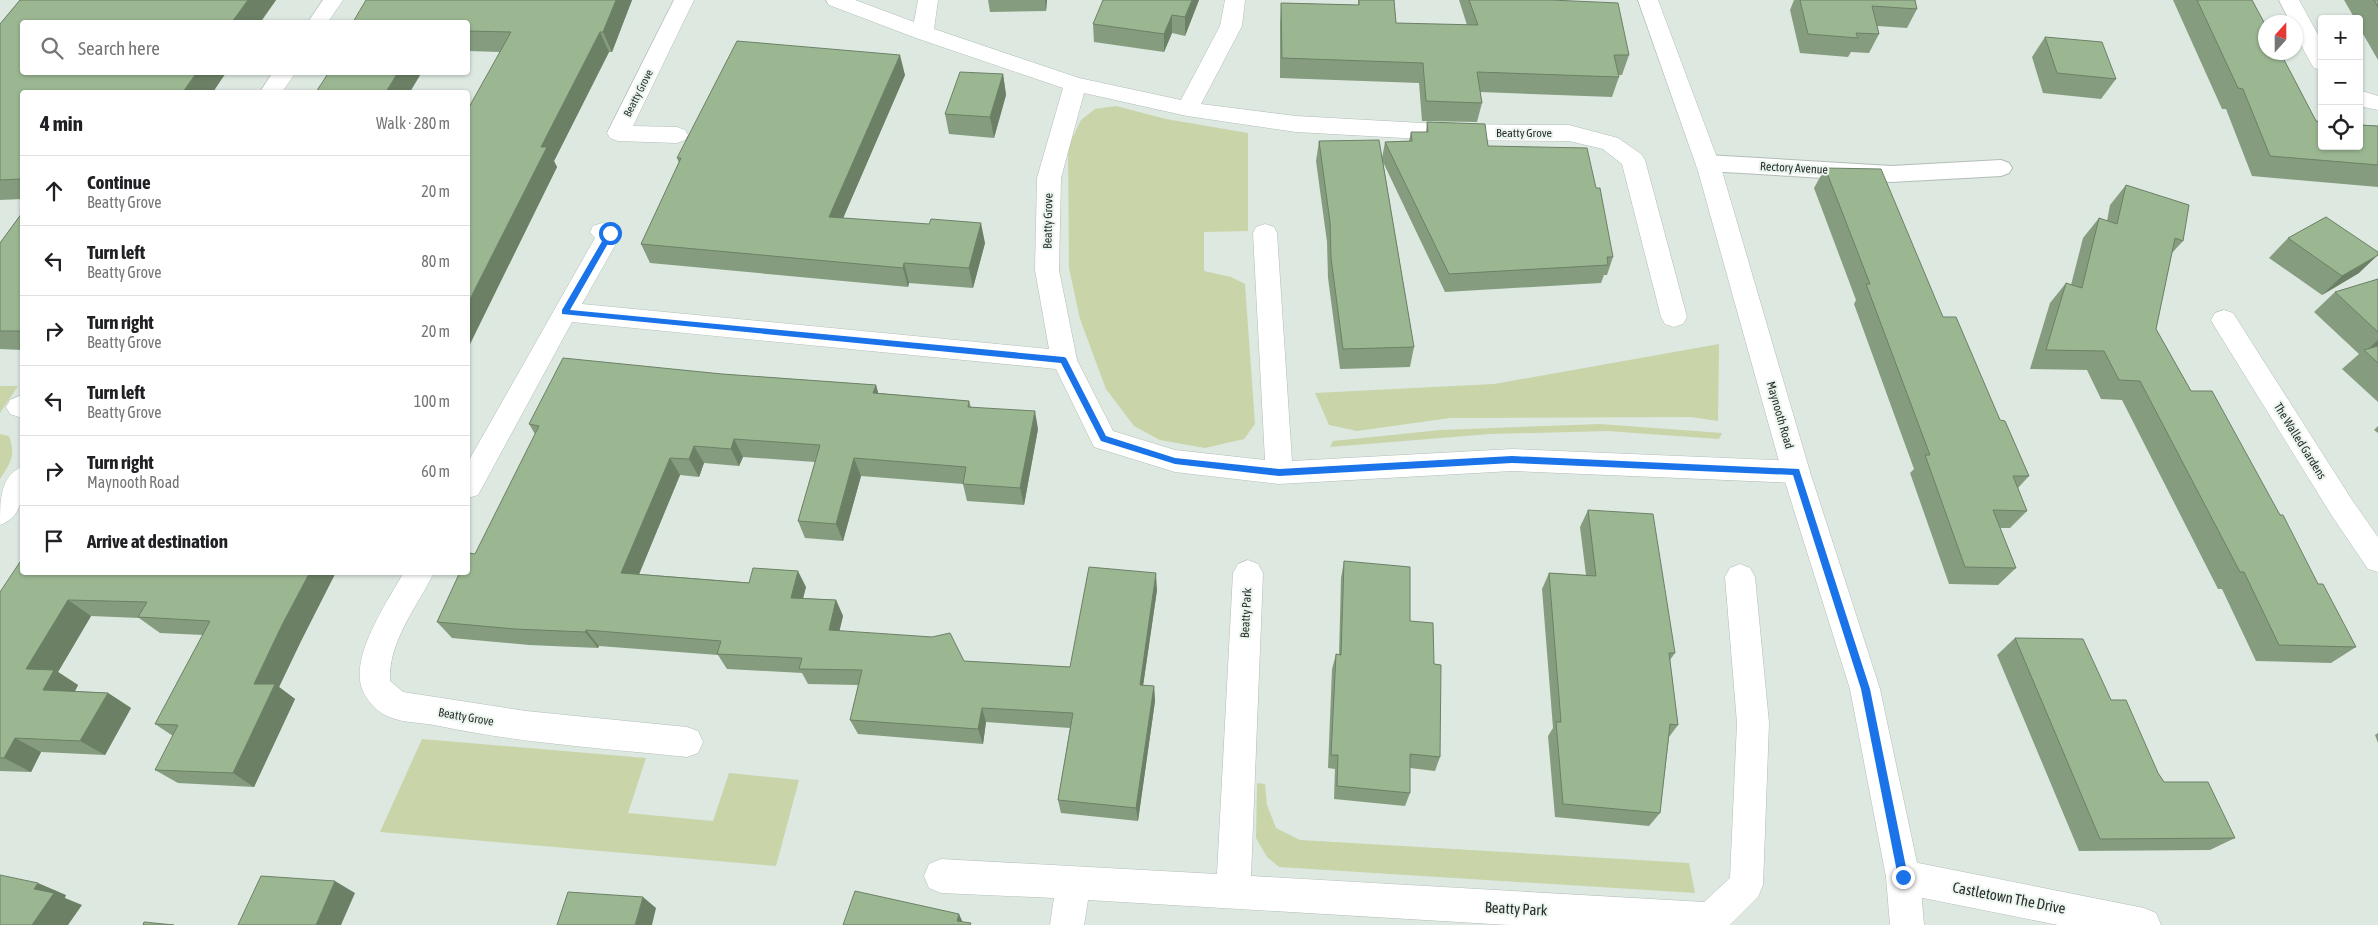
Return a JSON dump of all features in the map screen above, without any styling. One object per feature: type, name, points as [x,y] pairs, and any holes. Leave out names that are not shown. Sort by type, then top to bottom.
[{"type":"street","points":[[319,20],[333,0]]},
{"type":"street","name":"Beatty Grove","points":[[677,135],[618,133],[684,0]]},
{"type":"street","name":"Beatty Grove","points":[[836,0],[923,33],[1075,84],[1187,109],[1296,124],[1440,132],[1568,133],[1610,143],[1633,160],[1674,317]]},
{"type":"street","points":[[923,33],[928,0]]},
{"type":"street","points":[[1187,109],[1231,26],[1235,0]]},
{"type":"street","name":"Maynooth Road","points":[[1648,0],[1707,163],[1796,472],[1865,689],[1903,877],[1907,925]]},
{"type":"street","points":[[2289,0],[2321,60]]},
{"type":"street","points":[[272,90],[283,75]]},
{"type":"street","name":"Beatty Grove","points":[[1075,84],[1048,178],[1047,270],[1064,360],[1104,438],[1175,461],[1279,473],[1512,460],[1796,472]]},
{"type":"street","points":[[2363,98],[2378,103]]},
{"type":"street","points":[[470,483],[610,233],[602,232]]},
{"type":"street","points":[[1264,233],[1276,381],[1279,473]]},
{"type":"street","points":[[565,312],[1064,360]]},
{"type":"street","name":"The Walled Gardens","points":[[2224,320],[2342,508],[2378,560]]},
{"type":"street","points":[[0,513],[20,481]]},
{"type":"street","name":"Beatty Park","points":[[1233,893],[1248,573]]},
{"type":"street","name":"Beatty Grove","points":[[418,575],[388,631],[380,649],[376,666],[374,679],[378,690],[394,704],[471,719],[687,742]]},
{"type":"street","name":"Beatty Park","points":[[941,876],[1074,882],[1233,893],[1711,920],[1746,885],[1753,722],[1740,577]]},
{"type":"street","name":"Castletown The Drive","points":[[1903,877],[2144,925]]},
{"type":"street","points":[[1067,925],[1074,882]]},
{"type":"lane","name":"Rectory Avenue","points":[[1707,163],[1891,174],[2001,168]]},
{"type":"green space","points":[[1116,106],[1166,119],[1248,133],[1248,231],[1204,232],[1204,271],[1231,277],[1245,284],[1255,424],[1244,439],[1205,448],[1160,440],[1134,426],[1106,389],[1080,319],[1069,268],[1068,147],[1081,120],[1095,109]]},
{"type":"green space","points":[[1719,344],[1718,421],[1691,417],[1450,418],[1357,431],[1329,425],[1315,393],[1494,384]]},
{"type":"green space","points":[[0,386],[18,386],[0,413]]},
{"type":"green space","points":[[1600,424],[1722,433],[1719,439],[1607,431],[1490,434],[1330,447],[1333,441],[1441,430]]},
{"type":"green space","points":[[0,434],[9,436],[12,454],[10,463],[0,479]]},
{"type":"green space","points":[[422,739],[646,758],[628,813],[713,821],[729,773],[799,780],[776,866],[380,832]]},
{"type":"green space","points":[[1257,783],[1265,784],[1267,805],[1276,828],[1300,840],[1689,863],[1695,893],[1279,867],[1267,857],[1256,838]]},
{"type":"building","points":[[20,0],[248,0],[233,20],[20,20],[20,75],[195,75],[184,90],[20,90],[20,179],[0,180],[0,24]]},
{"type":"building","points":[[366,0],[616,0],[603,32],[600,32],[541,147],[547,147],[470,299],[470,105],[511,32],[470,31],[470,20],[354,20]]},
{"type":"building","points":[[1103,0],[1192,0],[1185,17],[1172,15],[1164,34],[1093,24]]},
{"type":"building","points":[[1359,0],[1394,0],[1396,23],[1478,25],[1469,0],[1551,0],[1618,3],[1629,55],[1614,55],[1619,77],[1477,72],[1482,103],[1426,101],[1423,63],[1282,58],[1281,3],[1359,5]]},
{"type":"building","points":[[1800,0],[1915,0],[1917,9],[1872,6],[1879,34],[1856,33],[1858,38],[1808,34]]},
{"type":"building","points":[[2197,0],[2252,0],[2260,15],[2258,15],[2258,60],[2284,60],[2316,121],[2318,121],[2318,150],[2363,150],[2363,125],[2378,126],[2378,165],[2270,156],[2243,89],[2238,88]]},
{"type":"building","points":[[2045,37],[2102,42],[2116,79],[2057,73]]},
{"type":"building","points":[[737,41],[900,55],[829,217],[929,224],[931,219],[981,223],[969,268],[904,263],[903,268],[641,244],[681,158],[677,158]]},
{"type":"building","points":[[960,72],[1003,74],[990,117],[945,114]]},
{"type":"building","points":[[327,75],[396,75],[387,90],[317,90]]},
{"type":"building","points":[[1427,122],[1485,124],[1488,146],[1587,148],[1596,188],[1600,188],[1613,257],[1607,257],[1608,265],[1449,274],[1385,142],[1412,141],[1411,132],[1428,132]]},
{"type":"building","points":[[1379,140],[1414,347],[1343,349],[1331,258],[1330,222],[1319,141]]},
{"type":"building","points":[[1825,168],[1881,169],[1943,317],[1956,317],[2000,420],[2005,421],[2029,476],[2013,476],[2027,511],[1993,510],[2016,568],[1965,567],[1925,455],[1930,455],[1866,284],[1870,284]]},
{"type":"building","points":[[2126,185],[2189,205],[2183,241],[2175,238],[2156,329],[2191,391],[2212,391],[2280,515],[2283,515],[2318,584],[2323,584],[2356,647],[2279,645],[2244,572],[2240,572],[2140,381],[2119,380],[2104,351],[2046,350],[2066,283],[2082,288],[2099,218],[2117,224]]},
{"type":"building","points":[[20,216],[20,331],[0,331],[0,243]]},
{"type":"building","points":[[2326,217],[2378,252],[2378,255],[2342,276],[2288,238]]},
{"type":"building","points":[[2378,279],[2378,332],[2335,292]]},
{"type":"building","points":[[2378,346],[2378,363],[2364,350]]},
{"type":"building","points":[[563,358],[722,374],[876,385],[873,393],[969,401],[968,407],[1035,411],[1020,488],[963,484],[966,467],[854,458],[836,524],[798,521],[820,445],[734,439],[731,449],[694,446],[689,459],[670,458],[621,573],[749,583],[753,568],[798,571],[791,598],[836,600],[829,630],[932,637],[950,633],[964,661],[1070,667],[1089,567],[1156,573],[1140,685],[1154,686],[1136,808],[1058,800],[1073,713],[982,708],[978,729],[850,720],[862,670],[799,669],[802,658],[717,654],[721,641],[586,630],[585,632],[515,629],[437,622],[459,575],[470,575],[470,553],[475,554],[539,426],[529,424]]},
{"type":"building","points":[[1588,510],[1653,514],[1675,653],[1669,653],[1678,725],[1670,724],[1660,813],[1563,804],[1556,722],[1561,722],[1549,573],[1596,576]]},
{"type":"building","points":[[1344,561],[1410,567],[1410,621],[1433,623],[1434,664],[1441,665],[1440,757],[1410,754],[1410,793],[1337,786],[1338,755],[1331,755],[1336,654],[1341,655]]},
{"type":"building","points":[[20,562],[20,575],[308,575],[254,684],[275,684],[233,773],[155,770],[178,725],[155,724],[210,621],[138,617],[147,602],[68,600],[26,669],[54,670],[43,690],[108,693],[80,741],[15,738],[4,758],[0,758],[0,592]]},
{"type":"building","points":[[2015,638],[2083,639],[2111,700],[2126,700],[2158,773],[2164,782],[2208,782],[2235,838],[2100,839]]},
{"type":"building","points":[[0,875],[38,883],[34,889],[54,893],[32,925],[0,925]]},
{"type":"building","points":[[261,876],[335,881],[316,925],[238,925]]},
{"type":"building","points":[[855,891],[959,914],[957,921],[971,923],[970,925],[843,925]]},
{"type":"building","points":[[568,892],[643,897],[635,925],[557,925]]},
{"type":"building","points":[[144,922],[174,925],[143,925]]},
{"type":"route","points":[[610,233],[565,312],[1064,360],[1104,438],[1175,461],[1279,473],[1512,460],[1796,472],[1865,689],[1903,877]]}]
